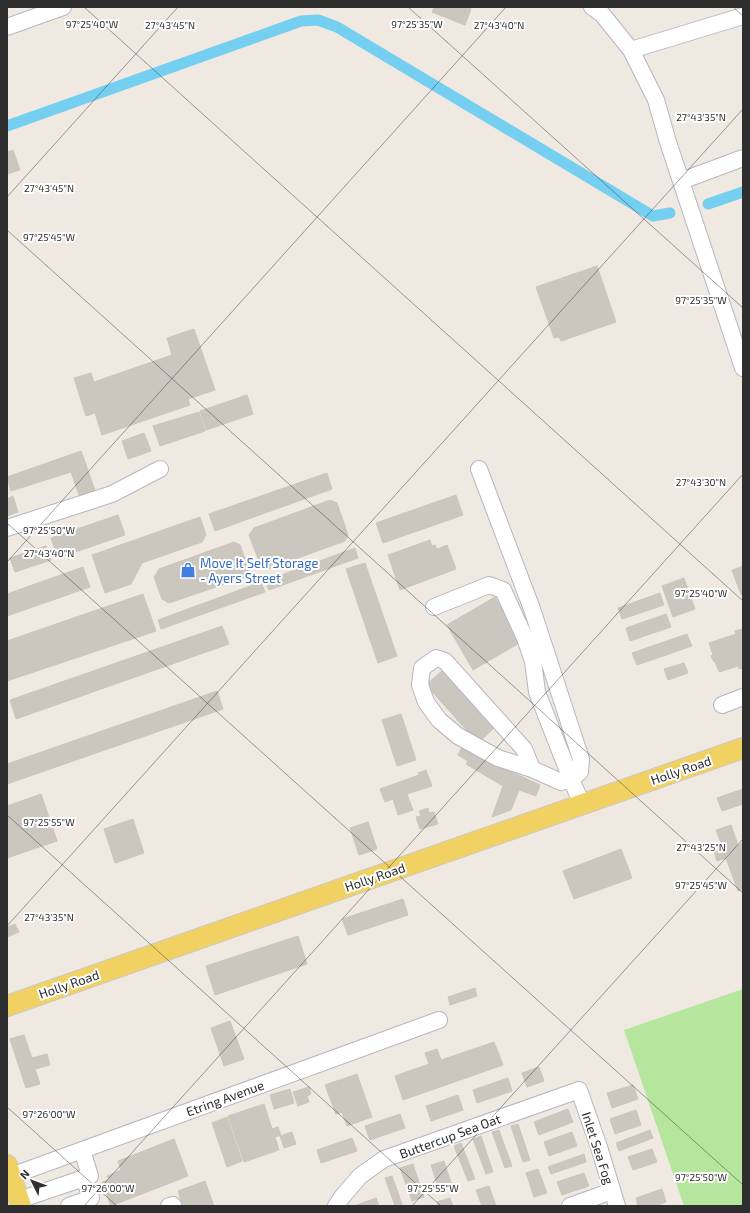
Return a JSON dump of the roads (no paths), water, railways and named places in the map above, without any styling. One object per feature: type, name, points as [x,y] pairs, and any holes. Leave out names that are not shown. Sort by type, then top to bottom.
[{"type":"main road","name":"Holly Road","points":[[7,1006],[743,748]]},
{"type":"main road","points":[[9,1171],[20,1203]]},
{"type":"street","points":[[7,27],[63,7]]},
{"type":"street","points":[[592,7],[602,14],[631,50],[656,100],[681,181],[737,330],[743,368]]},
{"type":"street","points":[[631,50],[743,16]]},
{"type":"street","points":[[681,181],[743,158]]},
{"type":"street","points":[[7,528],[112,494],[160,469]]},
{"type":"street","points":[[479,469],[532,609],[581,759],[580,772],[571,780],[561,782],[532,769],[498,758],[458,736],[439,720],[426,702],[420,686],[422,668],[436,658],[445,661],[524,749],[532,769]]},
{"type":"street","points":[[434,607],[489,585],[503,590],[525,638],[533,660],[537,692],[571,780],[582,804]]},
{"type":"street","points":[[722,705],[743,697]]},
{"type":"street","name":"Etring Avenue","points":[[9,1171],[82,1150],[439,1020]]},
{"type":"street","name":"Inlet Sea Fog","points":[[579,1090],[615,1199]]},
{"type":"street","name":"Buttercup Sea Oat","points":[[336,1206],[360,1176],[384,1159],[579,1090]]},
{"type":"street","points":[[20,1203],[90,1176],[82,1150]]},
{"type":"street","points":[[69,1206],[91,1198],[84,1178]]},
{"type":"street","points":[[570,1206],[615,1199]]},
{"type":"waterway","points":[[7,126],[301,21],[318,20],[337,27],[653,216],[670,213]]},
{"type":"waterway","points":[[708,204],[743,192]]},
{"type":"place","name":"Move It Self Storage - Ayers Street","points":[[188,570]]}]
